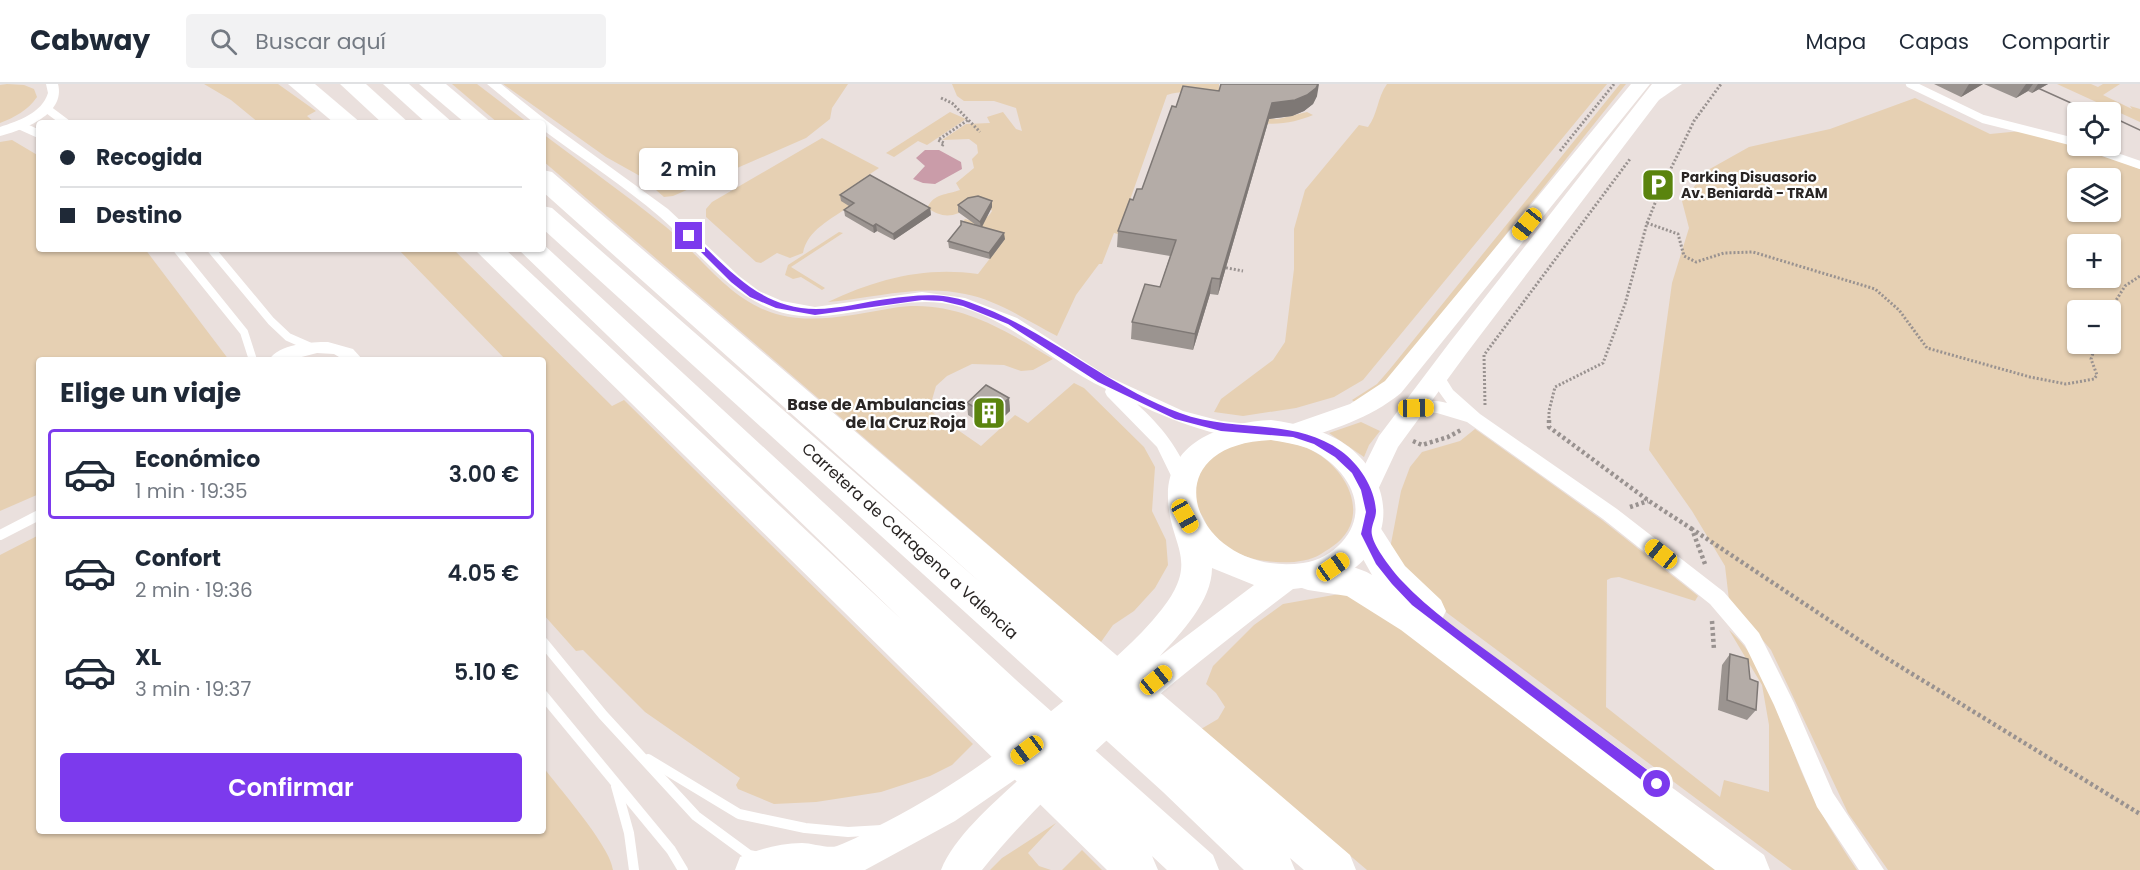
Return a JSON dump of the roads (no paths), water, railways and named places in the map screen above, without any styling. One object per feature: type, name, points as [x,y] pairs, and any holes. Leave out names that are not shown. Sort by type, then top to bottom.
[{"type":"highway","points":[[300,84],[345,120]]},
{"type":"highway","points":[[334,84],[370,120]]},
{"type":"highway","points":[[352,84],[394,120]]},
{"type":"highway","points":[[395,84],[437,120]]},
{"type":"highway","points":[[431,84],[476,120]]},
{"type":"highway","points":[[546,181],[1053,645]]},
{"type":"highway","name":"Carretera de Cartagena a Valencia","points":[[546,217],[1053,645],[1189,766],[1274,870]]},
{"type":"highway","points":[[491,252],[986,699]]},
{"type":"highway","points":[[535,252],[986,699],[1120,826],[1197,870]]},
{"type":"highway","points":[[1366,534],[1380,561],[1395,581],[1416,602],[1772,870]]},
{"type":"highway","points":[[1297,576],[1354,582],[1414,619],[1749,870]]},
{"type":"highway","points":[[1189,766],[1335,870]]},
{"type":"highway","points":[[1120,826],[1137,870]]},
{"type":"main road","points":[[1366,489],[1388,443],[1416,408],[1639,89]]},
{"type":"main road","points":[[1293,433],[1346,417],[1382,397],[1393,387],[1408,372],[1639,89]]},
{"type":"main road","points":[[766,866],[806,860],[841,868],[976,789],[1128,668],[1160,633],[1192,590],[1197,571],[1196,548],[1185,516],[1181,498],[1182,481],[1192,462],[1208,447],[1228,436],[1253,430],[1293,433],[1317,441],[1338,454],[1355,470],[1366,489],[1371,512],[1366,534],[1354,553],[1333,567],[1297,576],[1260,574],[1234,566],[1212,553],[1196,536],[1185,516]]},
{"type":"main road","points":[[959,870],[989,835],[1067,755],[1216,631],[1297,576]]},
{"type":"street","points":[[0,132],[19,126],[46,108],[54,99],[55,90],[52,84]]},
{"type":"street","points":[[493,84],[539,120]]},
{"type":"street","points":[[1639,89],[1676,84]]},
{"type":"street","points":[[546,125],[663,212],[734,280],[753,295],[779,306],[815,312],[922,297],[965,303],[1011,322],[1101,380],[1178,416],[1221,427],[1253,430]]},
{"type":"street","points":[[283,357],[313,348],[340,349],[352,357]]},
{"type":"street","points":[[1437,378],[1447,394],[1474,418],[1610,514],[1717,598],[1752,639],[1784,703],[1825,800],[1872,870]]},
{"type":"street","points":[[1101,380],[1168,446],[1178,461],[1182,481]]},
{"type":"street","points":[[1416,408],[1437,407],[1474,418]]},
{"type":"lane","points":[[1910,84],[1983,119],[2067,140]]},
{"type":"lane","points":[[46,108],[62,120]]},
{"type":"lane","points":[[19,126],[36,133]]},
{"type":"lane","points":[[2114,156],[2140,165]]},
{"type":"lane","points":[[179,252],[244,332],[252,357]]},
{"type":"lane","points":[[214,252],[271,321],[288,337],[313,348]]},
{"type":"lane","points":[[0,535],[36,517]]},
{"type":"lane","points":[[546,646],[635,750],[696,816],[766,866]]},
{"type":"lane","points":[[546,699],[671,850],[683,870]]},
{"type":"lane","points":[[635,750],[739,814],[805,828],[848,832],[908,829]]},
{"type":"lane","points":[[615,781],[629,833],[634,870]]},
{"type":"tram line","points":[[2029,84],[2069,102]]},
{"type":"tram line","points":[[2121,121],[2140,130]]},
{"type":"place","name":"Parking Disuasorio Av. Beniardà - TRAM","points":[[1658,185]]},
{"type":"place","name":"Base de Ambulancias de la Cruz Roja","points":[[989,413]]}]
